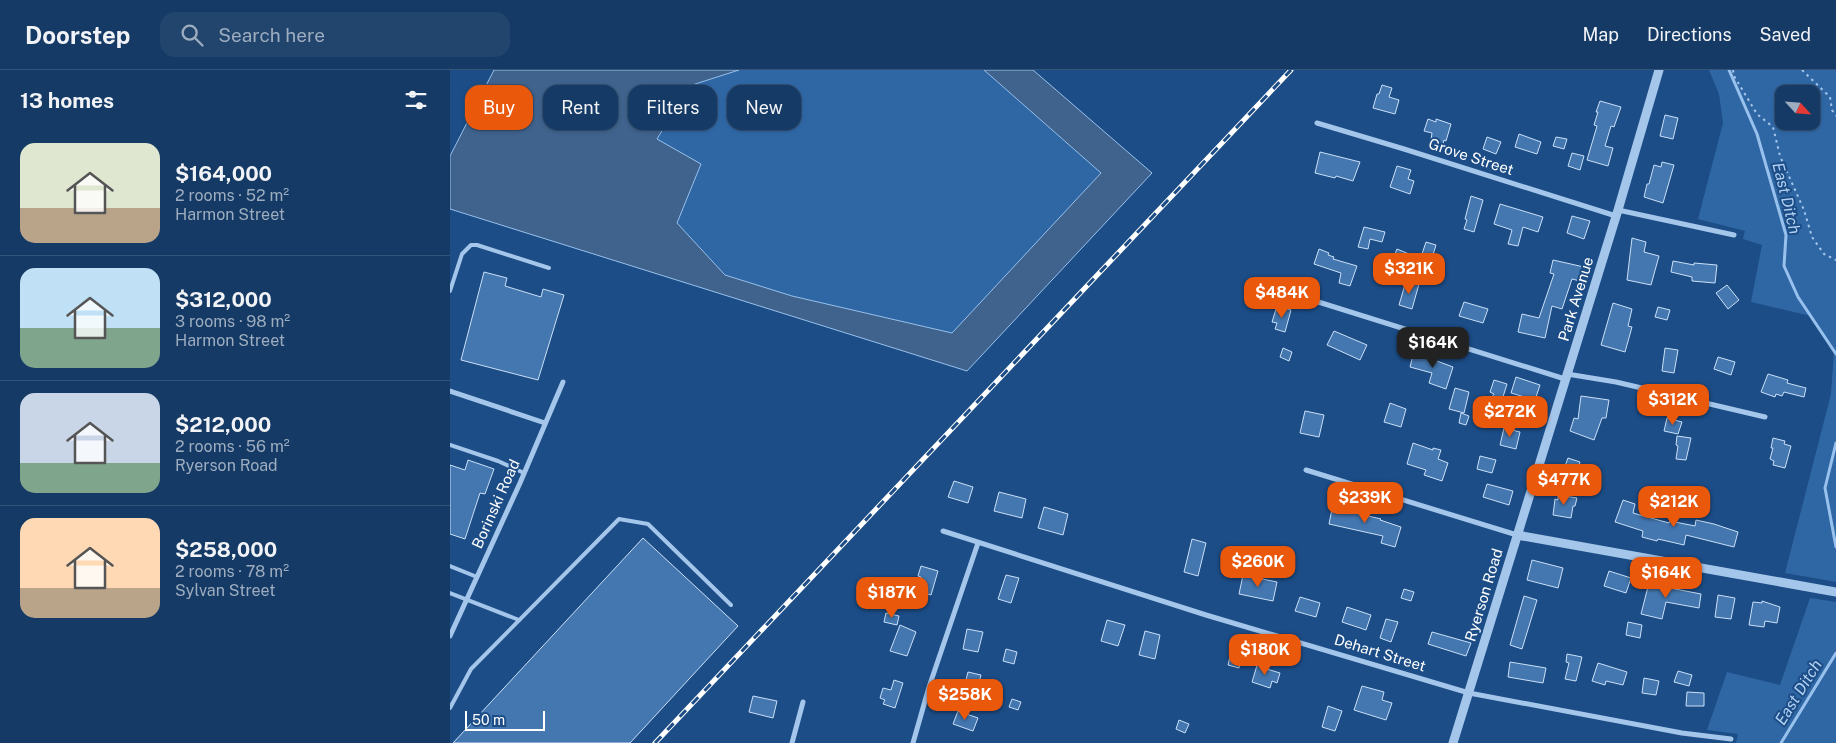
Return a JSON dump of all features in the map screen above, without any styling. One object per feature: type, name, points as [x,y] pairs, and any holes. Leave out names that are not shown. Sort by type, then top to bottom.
[{"type":"street","name":"Park Avenue","points":[[1517,535],[1617,213],[1659,70]]},
{"type":"street","name":"Grove Street","points":[[1317,123],[1617,213],[1734,236]]},
{"type":"street","points":[[1280,290],[1566,376],[1616,382],[1765,416]]},
{"type":"street","name":"Borinski Road","points":[[450,636],[563,382]]},
{"type":"street","points":[[450,391],[545,423]]},
{"type":"street","points":[[1306,470],[1517,535]]},
{"type":"street","name":"Dehart Street","points":[[943,531],[1206,615],[1469,693],[1682,734],[1731,739]]},
{"type":"street","name":"Ryerson Road","points":[[1453,743],[1517,535],[1836,592]]},
{"type":"street","points":[[913,743],[929,687],[978,543]]},
{"type":"street","points":[[792,743],[803,702]]},
{"type":"lane","points":[[450,291],[462,254],[471,245],[477,245],[549,268]]},
{"type":"lane","points":[[450,445],[498,461],[524,473]]},
{"type":"lane","points":[[450,708],[471,669],[619,519],[648,524],[731,605]]},
{"type":"lane","points":[[450,566],[477,577]]},
{"type":"lane","points":[[450,593],[520,620]]},
{"type":"path","points":[[1734,70],[1734,76],[1757,114],[1773,127],[1780,156],[1804,210],[1812,237],[1824,254],[1836,260]]},
{"type":"path","points":[[1802,70],[1830,97],[1832,110],[1836,116]]},
{"type":"shaded area","points":[[494,70],[739,70],[692,85],[628,85],[628,130],[662,130],[657,139],[701,164],[677,223],[725,275],[792,296],[952,333],[1101,173],[984,70],[1033,70],[1152,173],[967,371],[450,209],[450,156],[465,127],[465,130],[533,130],[533,85],[486,85]]},
{"type":"shaded area","points":[[739,70],[984,70],[1101,173],[953,333],[792,296],[725,275],[677,223],[657,139],[662,130],[717,130],[717,85],[692,85]]},
{"type":"shaded area","points":[[1709,70],[1836,70],[1836,582],[1785,573],[1831,394],[1834,351],[1811,316],[1751,302],[1762,245],[1743,239],[1745,231],[1698,219],[1723,123],[1719,94]]},
{"type":"shaded area","points":[[1810,598],[1836,602],[1836,743],[1736,743],[1738,734],[1707,730],[1727,672],[1780,685]]},
{"type":"building","points":[[1382,85],[1392,88],[1389,97],[1399,100],[1395,114],[1373,108]]},
{"type":"building","points":[[1600,101],[1621,107],[1614,127],[1611,126],[1605,146],[1613,148],[1608,166],[1587,160],[1597,126],[1594,125]]},
{"type":"building","points":[[1665,115],[1678,118],[1673,139],[1660,136]]},
{"type":"building","points":[[1428,119],[1436,122],[1436,119],[1451,124],[1446,141],[1444,140],[1443,144],[1431,140],[1432,133],[1424,131]]},
{"type":"building","points":[[1519,134],[1541,142],[1537,154],[1515,147]]},
{"type":"building","points":[[1487,137],[1501,142],[1496,154],[1483,149]]},
{"type":"building","points":[[1556,137],[1567,139],[1564,149],[1553,146]]},
{"type":"building","points":[[1320,152],[1360,162],[1353,181],[1315,173]]},
{"type":"building","points":[[1572,153],[1584,156],[1580,170],[1568,166]]},
{"type":"building","points":[[1662,162],[1674,165],[1663,203],[1644,197],[1654,165],[1661,167]]},
{"type":"building","points":[[1397,166],[1411,170],[1408,179],[1414,181],[1410,194],[1390,187]]},
{"type":"building","points":[[1471,196],[1483,200],[1474,232],[1464,229]]},
{"type":"building","points":[[1500,204],[1543,217],[1538,232],[1523,227],[1518,246],[1508,244],[1512,230],[1494,224]]},
{"type":"building","points":[[1572,216],[1590,221],[1584,239],[1567,233]]},
{"type":"building","points":[[1364,227],[1385,232],[1382,242],[1370,239],[1368,249],[1358,247]]},
{"type":"building","points":[[1632,238],[1646,242],[1644,252],[1659,256],[1651,285],[1627,280]]},
{"type":"building","points":[[1426,242],[1436,245],[1432,258],[1422,254]]},
{"type":"building","points":[[1319,249],[1329,253],[1328,255],[1334,257],[1333,259],[1357,266],[1350,286],[1339,283],[1341,273],[1314,264]]},
{"type":"building","points":[[1397,249],[1409,254],[1403,270],[1390,266]]},
{"type":"building","points":[[1553,260],[1584,267],[1580,281],[1572,279],[1562,309],[1552,306],[1545,338],[1518,332],[1522,314],[1539,318],[1554,274],[1550,273]]},
{"type":"building","points":[[1673,261],[1694,265],[1694,263],[1717,265],[1715,283],[1692,281],[1692,277],[1671,272]]},
{"type":"building","points":[[484,272],[507,278],[505,286],[541,297],[543,289],[564,295],[538,380],[461,360]]},
{"type":"building","points":[[1406,281],[1419,284],[1412,309],[1399,305]]},
{"type":"building","points":[[1727,285],[1739,300],[1728,309],[1716,293]]},
{"type":"building","points":[[1464,302],[1488,309],[1483,323],[1459,316]]},
{"type":"building","points":[[1613,303],[1632,309],[1628,326],[1632,327],[1625,352],[1601,345]]},
{"type":"building","points":[[1282,307],[1291,310],[1285,332],[1275,329],[1277,323],[1272,322],[1276,309],[1281,311]]},
{"type":"building","points":[[1658,307],[1670,310],[1667,320],[1655,317]]},
{"type":"building","points":[[1334,331],[1367,345],[1360,360],[1327,345]]},
{"type":"building","points":[[1283,348],[1292,352],[1289,361],[1280,357]]},
{"type":"building","points":[[1665,348],[1678,350],[1674,373],[1662,371]]},
{"type":"building","points":[[1414,351],[1453,367],[1446,389],[1429,383],[1432,373],[1410,367]]},
{"type":"building","points":[[1718,357],[1735,362],[1731,375],[1714,369]]},
{"type":"building","points":[[1768,374],[1788,380],[1787,383],[1806,388],[1804,397],[1784,392],[1782,396],[1776,394],[1775,397],[1761,392]]},
{"type":"building","points":[[1516,377],[1540,385],[1535,400],[1511,393]]},
{"type":"building","points":[[1494,380],[1507,384],[1502,400],[1492,397],[1494,394],[1490,392]]},
{"type":"building","points":[[1455,388],[1469,392],[1464,413],[1449,409]]},
{"type":"building","points":[[1581,396],[1609,400],[1606,418],[1602,418],[1594,440],[1570,431],[1574,418],[1578,419]]},
{"type":"building","points":[[1390,403],[1406,409],[1401,427],[1384,422]]},
{"type":"building","points":[[1305,411],[1324,415],[1319,437],[1300,433]]},
{"type":"building","points":[[1461,413],[1469,416],[1466,425],[1459,423]]},
{"type":"building","points":[[1667,418],[1682,422],[1678,434],[1664,431]]},
{"type":"building","points":[[1504,428],[1520,432],[1516,449],[1500,445]]},
{"type":"building","points":[[1677,436],[1691,438],[1686,460],[1676,459]]},
{"type":"building","points":[[1773,438],[1785,441],[1784,444],[1791,446],[1785,468],[1773,465],[1774,461],[1770,459]]},
{"type":"building","points":[[1413,443],[1433,450],[1433,448],[1441,450],[1438,459],[1448,463],[1442,481],[1424,475],[1426,470],[1407,464]]},
{"type":"building","points":[[1480,456],[1496,460],[1492,473],[1477,469]]},
{"type":"building","points":[[1568,458],[1580,462],[1575,478],[1562,474]]},
{"type":"building","points":[[468,460],[494,469],[485,494],[480,493],[465,539],[450,534],[450,465],[465,470]]},
{"type":"building","points":[[954,481],[973,487],[968,503],[948,497]]},
{"type":"building","points":[[1487,484],[1513,491],[1509,505],[1483,497]]},
{"type":"building","points":[[999,492],[1026,499],[1022,518],[994,511]]},
{"type":"building","points":[[1558,495],[1577,498],[1575,506],[1573,506],[1571,518],[1553,515],[1555,499],[1558,500]]},
{"type":"building","points":[[1623,500],[1635,504],[1633,513],[1669,523],[1670,521],[1695,526],[1696,520],[1738,532],[1734,547],[1686,535],[1684,545],[1642,537],[1643,531],[1615,522]]},
{"type":"building","points":[[1333,504],[1352,508],[1351,512],[1381,519],[1401,527],[1395,547],[1381,543],[1383,536],[1329,524]]},
{"type":"building","points":[[1044,507],[1068,514],[1063,535],[1038,528]]},
{"type":"building","points":[[643,538],[738,626],[630,743],[453,743]]},
{"type":"building","points":[[1192,539],[1206,543],[1198,576],[1184,572]]},
{"type":"building","points":[[1532,560],[1563,568],[1558,588],[1527,580]]},
{"type":"building","points":[[921,566],[938,571],[931,595],[917,591],[921,577],[918,576]]},
{"type":"building","points":[[1609,571],[1631,578],[1626,593],[1604,586]]},
{"type":"building","points":[[1006,575],[1019,578],[1011,603],[998,599]]},
{"type":"building","points":[[1243,575],[1277,582],[1273,601],[1239,594]]},
{"type":"building","points":[[1650,579],[1671,584],[1670,588],[1701,594],[1699,608],[1666,602],[1662,619],[1641,614]]},
{"type":"building","points":[[1404,589],[1414,592],[1411,601],[1401,598]]},
{"type":"building","points":[[1718,595],[1735,598],[1731,619],[1715,617]]},
{"type":"building","points":[[1524,596],[1537,600],[1522,649],[1510,645]]},
{"type":"building","points":[[1300,597],[1320,603],[1316,617],[1295,611]]},
{"type":"building","points":[[1762,601],[1780,607],[1777,623],[1765,621],[1764,627],[1749,625],[1753,602],[1762,603]]},
{"type":"building","points":[[1347,607],[1371,615],[1366,630],[1342,622]]},
{"type":"building","points":[[886,613],[899,616],[897,625],[884,622]]},
{"type":"building","points":[[1386,619],[1398,622],[1391,642],[1380,638]]},
{"type":"building","points":[[1107,620],[1125,625],[1118,646],[1101,641]]},
{"type":"building","points":[[1628,622],[1642,625],[1640,638],[1626,635]]},
{"type":"building","points":[[900,625],[916,632],[907,656],[890,651]]},
{"type":"building","points":[[967,629],[983,632],[978,652],[963,649]]},
{"type":"building","points":[[1145,631],[1160,635],[1155,659],[1139,655]]},
{"type":"building","points":[[1432,632],[1471,643],[1466,656],[1428,644]]},
{"type":"building","points":[[1232,648],[1243,651],[1239,668],[1228,665]]},
{"type":"building","points":[[1006,649],[1017,652],[1014,664],[1003,661]]},
{"type":"building","points":[[1567,654],[1582,657],[1576,681],[1565,679],[1569,663],[1566,662]]},
{"type":"building","points":[[1258,662],[1268,665],[1267,669],[1280,673],[1277,683],[1272,681],[1270,688],[1252,682]]},
{"type":"building","points":[[1510,662],[1546,668],[1543,683],[1508,677]]},
{"type":"building","points":[[1598,663],[1627,672],[1623,685],[1606,681],[1605,685],[1592,681]]},
{"type":"building","points":[[1678,671],[1692,675],[1689,686],[1674,682]]},
{"type":"building","points":[[968,672],[981,675],[975,698],[962,695]]},
{"type":"building","points":[[1644,678],[1659,681],[1656,695],[1642,693]]},
{"type":"building","points":[[894,680],[903,683],[895,708],[883,704],[885,700],[880,698],[883,688],[891,690]]},
{"type":"building","points":[[1362,686],[1384,692],[1382,700],[1392,703],[1386,720],[1354,710]]},
{"type":"building","points":[[1687,692],[1704,693],[1704,706],[1686,706]]},
{"type":"building","points":[[753,696],[777,701],[773,718],[749,712]]},
{"type":"building","points":[[1012,699],[1021,702],[1018,710],[1009,707]]},
{"type":"building","points":[[1328,706],[1342,711],[1335,731],[1322,727]]},
{"type":"building","points":[[958,711],[978,718],[973,731],[953,724]]},
{"type":"building","points":[[1179,720],[1189,724],[1185,733],[1176,729]]},
{"type":"waterway","name":"East Ditch","points":[[1729,70],[1757,134],[1786,235],[1784,266],[1798,297],[1836,354]]},
{"type":"waterway","name":"East Ditch","points":[[1836,443],[1825,488],[1836,547]]},
{"type":"waterway","name":"East Ditch","points":[[1781,743],[1836,653]]},
{"type":"railway","points":[[655,743],[1291,70]]}]
